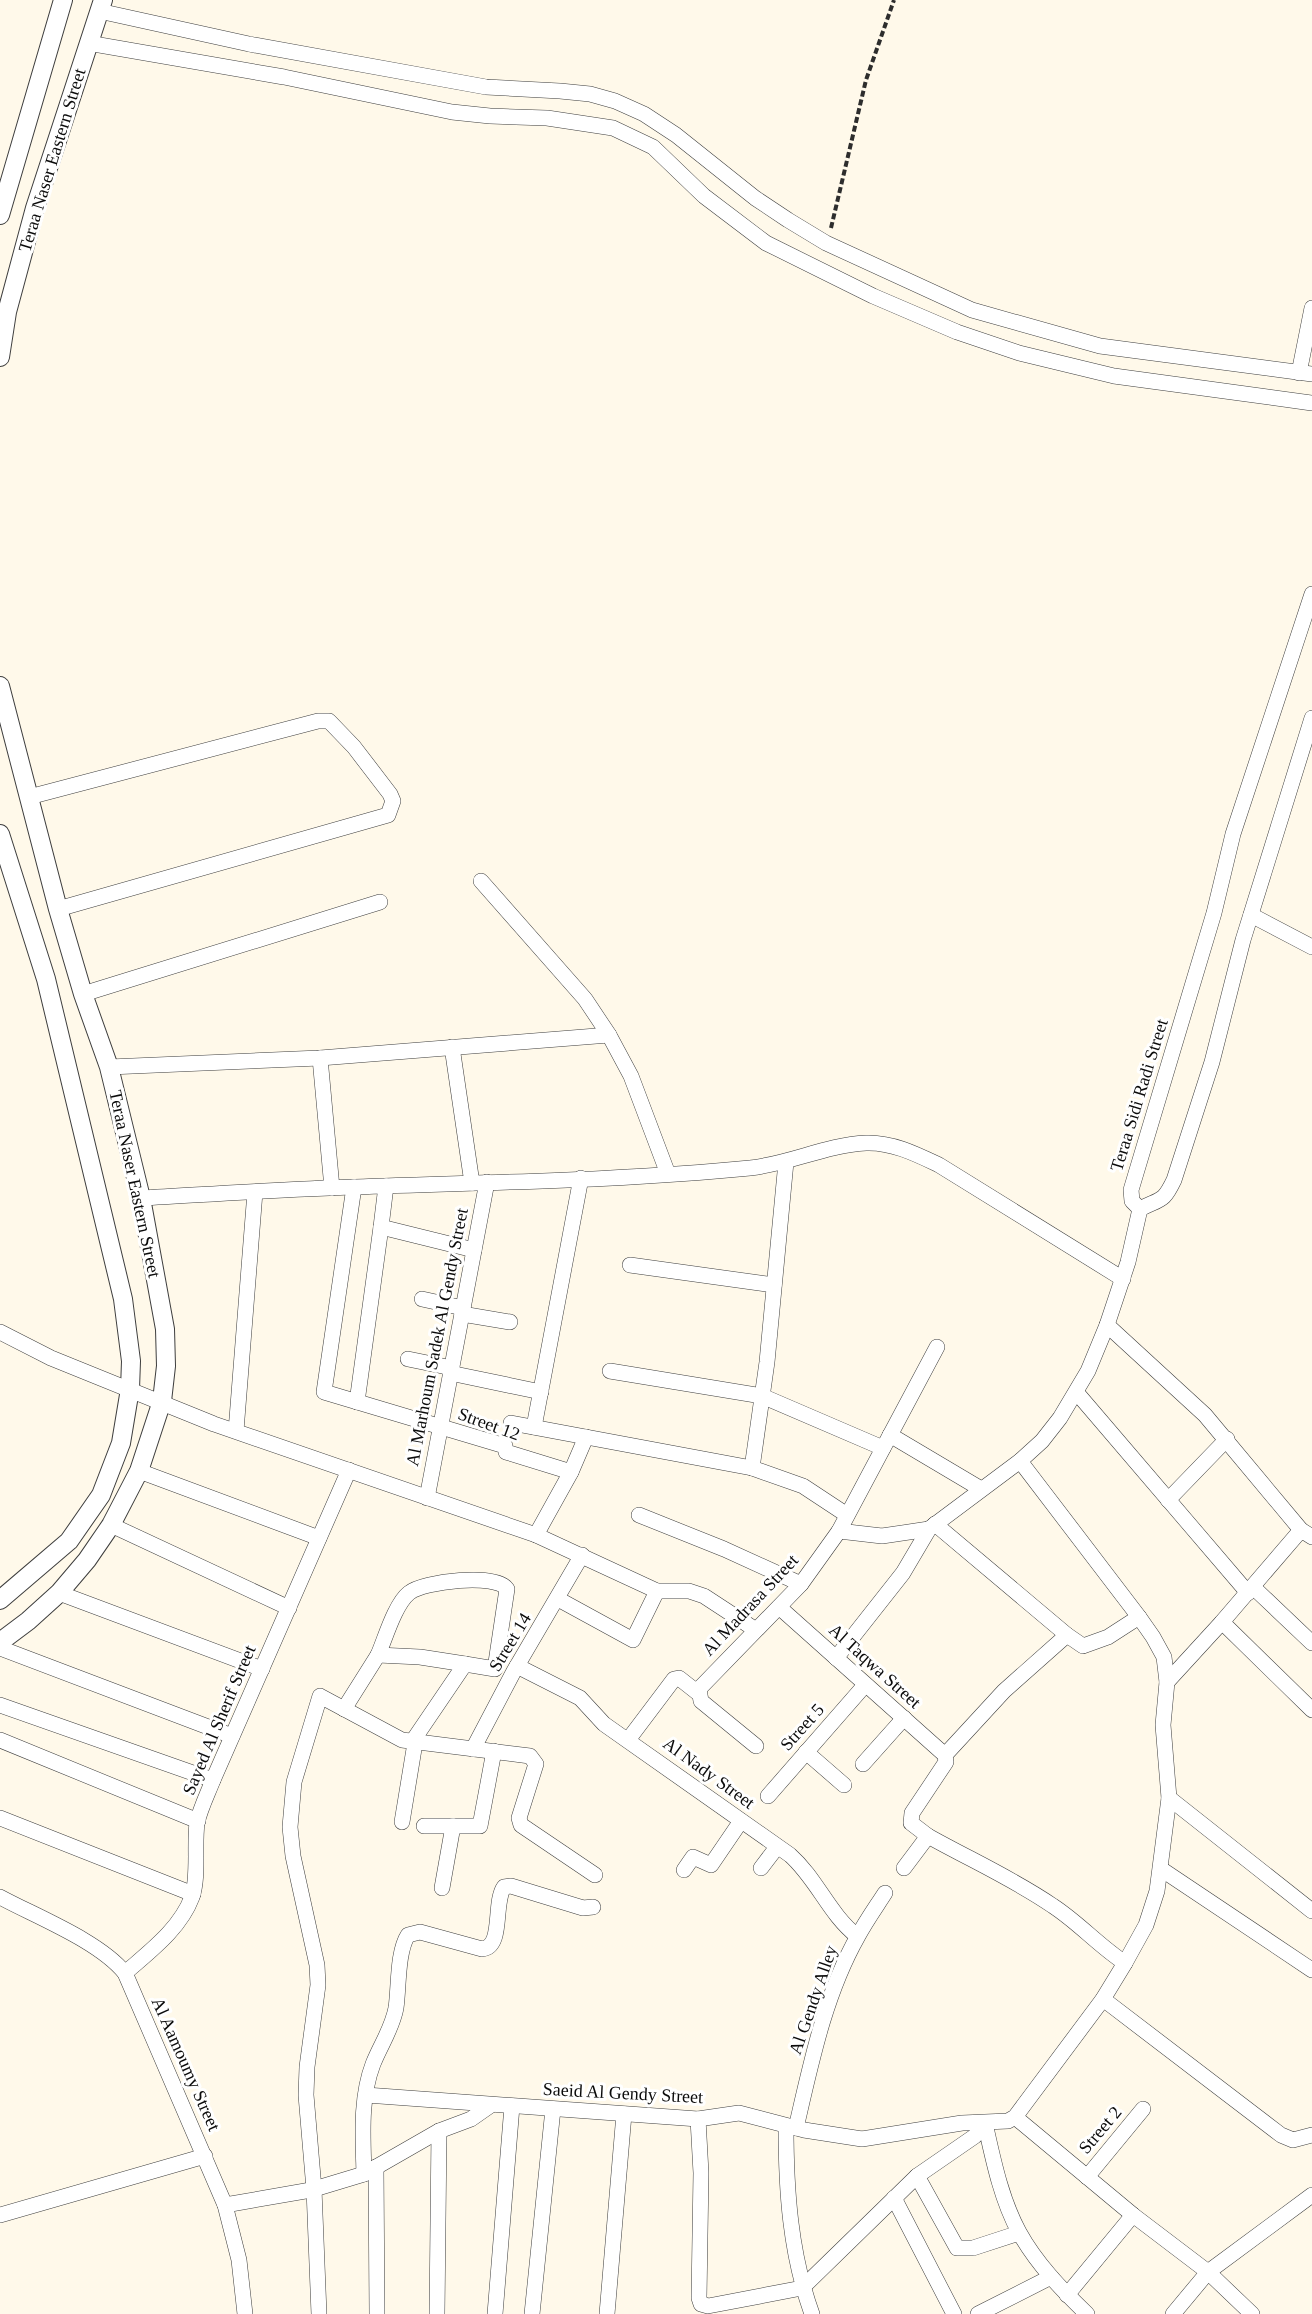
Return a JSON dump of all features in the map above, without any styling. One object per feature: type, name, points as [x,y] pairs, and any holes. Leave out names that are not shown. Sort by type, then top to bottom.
[{"type":"street","name":"Teraa Naser Eastern Street","points":[[0,215],[63,0]]},
{"type":"street","name":"Teraa Naser Eastern Street","points":[[0,357],[7,312],[35,208],[101,5]]},
{"type":"street","points":[[101,5],[249,44],[486,87],[590,94],[615,101],[644,114],[676,135],[763,203],[826,243],[878,269],[972,310],[1100,346],[1305,373],[1312,308]]},
{"type":"street","points":[[88,43],[284,77],[452,112],[547,118],[613,128],[653,147],[704,196],[766,243],[873,296],[957,332],[1019,353],[1114,376],[1312,403]]},
{"type":"street","name":"Teraa Sidi Radi Street","points":[[836,1658],[903,1573],[932,1527],[1020,1461],[1041,1441],[1077,1393],[1088,1371],[1123,1279],[1140,1209],[1132,1201],[1131,1190],[1214,913],[1233,834],[1312,594]]},
{"type":"street","name":"Teraa Naser Eastern Street","points":[[0,686],[58,909],[83,994],[110,1067],[141,1198],[165,1329],[166,1366],[162,1401],[139,1471],[111,1525],[87,1560],[59,1593],[0,1642]]},
{"type":"street","points":[[1140,1209],[1161,1201],[1174,1180],[1212,1062],[1226,1000],[1312,718]]},
{"type":"street","points":[[30,797],[318,721],[329,721],[354,747],[393,801],[388,815],[58,909]]},
{"type":"street","name":"Teraa Naser Eastern Street","points":[[0,834],[46,979],[123,1299],[131,1361],[130,1389],[121,1443],[113,1469],[100,1495],[69,1541],[0,1600]]},
{"type":"street","points":[[481,881],[585,999],[609,1035],[632,1076],[668,1174]]},
{"type":"street","points":[[83,994],[380,902]]},
{"type":"street","points":[[1251,915],[1312,947]]},
{"type":"street","points":[[110,1067],[320,1058],[609,1035]]},
{"type":"street","name":"Al Marhoum Sadek Al Gendy Street","points":[[427,1498],[474,1250],[479,1183],[452,1047]]},
{"type":"street","points":[[320,1058],[332,1188]]},
{"type":"street","points":[[141,1198],[668,1174],[753,1168],[867,1143],[888,1145],[914,1153],[969,1182],[1123,1279]]},
{"type":"street","points":[[753,1468],[786,1162]]},
{"type":"street","points":[[534,1427],[581,1178]]},
{"type":"street","points":[[357,1402],[386,1186]]},
{"type":"street","name":"Street 12","points":[[354,1187],[324,1392],[505,1446],[506,1452],[571,1472]]},
{"type":"street","points":[[236,1431],[255,1192]]},
{"type":"street","points":[[381,1227],[474,1250]]},
{"type":"street","points":[[630,1265],[774,1285]]},
{"type":"street","points":[[422,1299],[510,1322]]},
{"type":"street","points":[[1107,1325],[1205,1414],[1307,1533],[1250,1590],[1167,1682]]},
{"type":"street","points":[[0,1332],[51,1358],[236,1431],[537,1535],[657,1591],[689,1591],[704,1596],[756,1630]]},
{"type":"street","name":"Al Madrasa Street","points":[[698,1693],[701,1686],[801,1584],[839,1531],[937,1347]]},
{"type":"street","points":[[408,1359],[541,1392]]},
{"type":"street","points":[[610,1371],[762,1395],[886,1442],[981,1489]]},
{"type":"street","points":[[1077,1393],[1168,1500],[1250,1590],[1312,1642]]},
{"type":"street","points":[[512,1423],[753,1468],[803,1486],[848,1515]]},
{"type":"street","points":[[537,1535],[571,1472],[586,1437]]},
{"type":"street","points":[[1168,1500],[1227,1439]]},
{"type":"street","points":[[1020,1461],[1139,1617],[1164,1657],[1167,1682],[1163,1725],[1169,1798],[1161,1869],[1157,1891],[1146,1925],[1103,1999],[1015,2117],[1133,2215],[1208,2272],[1252,2314]]},
{"type":"street","name":"Sayed Al Sherif Street","points":[[125,1973],[162,1940],[179,1921],[193,1894],[198,1821],[213,1780],[349,1470]]},
{"type":"street","points":[[139,1471],[319,1538]]},
{"type":"street","points":[[639,1515],[724,1549],[801,1584]]},
{"type":"street","points":[[111,1525],[289,1608]]},
{"type":"street","points":[[839,1531],[882,1536],[932,1527],[1083,1646],[1108,1637],[1139,1617]]},
{"type":"street","name":"Street 14","points":[[473,1749],[517,1666],[582,1555]]},
{"type":"street","points":[[344,1709],[378,1655],[399,1607],[410,1592],[433,1584],[449,1582],[493,1581],[507,1589],[495,1670],[420,1657],[378,1655]]},
{"type":"street","points":[[558,1599],[633,1640],[657,1591]]},
{"type":"street","points":[[59,1593],[262,1670]]},
{"type":"street","name":"Al Taqwa Street","points":[[779,1607],[945,1755]]},
{"type":"street","points":[[1222,1622],[1312,1710]]},
{"type":"street","points":[[1067,1635],[1004,1691],[945,1755],[946,1762],[910,1816],[911,1822],[928,1836],[1050,1904],[1075,1922],[1100,1946],[1125,1963]]},
{"type":"street","points":[[0,1648],[232,1736]]},
{"type":"street","points":[[402,1822],[413,1742],[465,1664]]},
{"type":"street","name":"Al Nady Street","points":[[517,1666],[580,1698],[604,1724],[799,1863],[830,1909],[844,1926],[857,1936]]},
{"type":"street","points":[[628,1740],[674,1679],[679,1678],[698,1693],[700,1701],[756,1746]]},
{"type":"street","name":"Street 5","points":[[768,1796],[866,1685]]},
{"type":"street","points":[[319,2314],[314,2189],[306,2095],[307,2067],[318,1985],[317,1965],[297,1877],[290,1827],[294,1782],[320,1696],[394,1737],[413,1742],[530,1756],[537,1764],[519,1818],[521,1825],[595,1875]]},
{"type":"street","points":[[0,1705],[213,1780]]},
{"type":"street","points":[[863,1764],[904,1718]]},
{"type":"street","points":[[0,1740],[198,1821]]},
{"type":"street","points":[[424,1826],[480,1826],[494,1751]]},
{"type":"street","points":[[806,1752],[844,1785]]},
{"type":"street","points":[[1169,1798],[1312,1911]]},
{"type":"street","points":[[0,1818],[193,1894]]},
{"type":"street","points":[[684,1870],[693,1857],[711,1865],[741,1821]]},
{"type":"street","points":[[442,1888],[453,1826]]},
{"type":"street","points":[[904,1868],[928,1836]]},
{"type":"street","points":[[761,1868],[777,1847]]},
{"type":"street","points":[[1161,1869],[1312,1970]]},
{"type":"street","points":[[377,2314],[370,2171],[363,2132],[366,2096],[373,2064],[392,2026],[403,1949],[408,1935],[420,1932],[482,1949],[488,1948],[493,1944],[495,1937],[500,1894],[504,1887],[511,1886],[583,1908],[593,1907]]},
{"type":"street","name":"Al Gendy Alley","points":[[812,2314],[802,2288],[789,2213],[791,2127],[836,1983],[857,1936],[885,1893]]},
{"type":"street","name":"Al Aamoumy Street","points":[[0,1897],[99,1949],[116,1961],[125,1973],[225,2205],[238,2260],[244,2314]]},
{"type":"street","points":[[1103,1999],[1281,2135],[1293,2140],[1312,2135]]},
{"type":"street","name":"Saeid Al Gendy Street","points":[[366,2096],[698,2119],[739,2113],[791,2127],[862,2139],[952,2125],[1008,2121],[1015,2117]]},
{"type":"street","points":[[225,2205],[314,2189],[370,2171],[439,2131],[471,2119],[491,2104]]},
{"type":"street","points":[[495,2314],[512,2106]]},
{"type":"street","points":[[532,2314],[553,2109]]},
{"type":"street","name":"Street 2","points":[[1087,2177],[1143,2109]]},
{"type":"street","points":[[607,2314],[624,2114]]},
{"type":"street","points":[[698,2119],[701,2173],[699,2302],[708,2306],[802,2288],[917,2176],[975,2136],[985,2122]]},
{"type":"street","points":[[985,2122],[999,2179],[1019,2233],[1066,2295],[1087,2314]]},
{"type":"street","points":[[437,2314],[439,2131]]},
{"type":"street","points":[[0,2215],[205,2156]]},
{"type":"street","points":[[917,2176],[957,2248],[973,2248],[1019,2233]]},
{"type":"street","points":[[1173,2314],[1208,2272],[1312,2195]]},
{"type":"street","points":[[894,2198],[954,2314]]},
{"type":"street","points":[[1066,2295],[1133,2215]]},
{"type":"street","points":[[978,2314],[1051,2277]]},
{"type":"path","points":[[826,243],[866,80],[894,0]]}]
